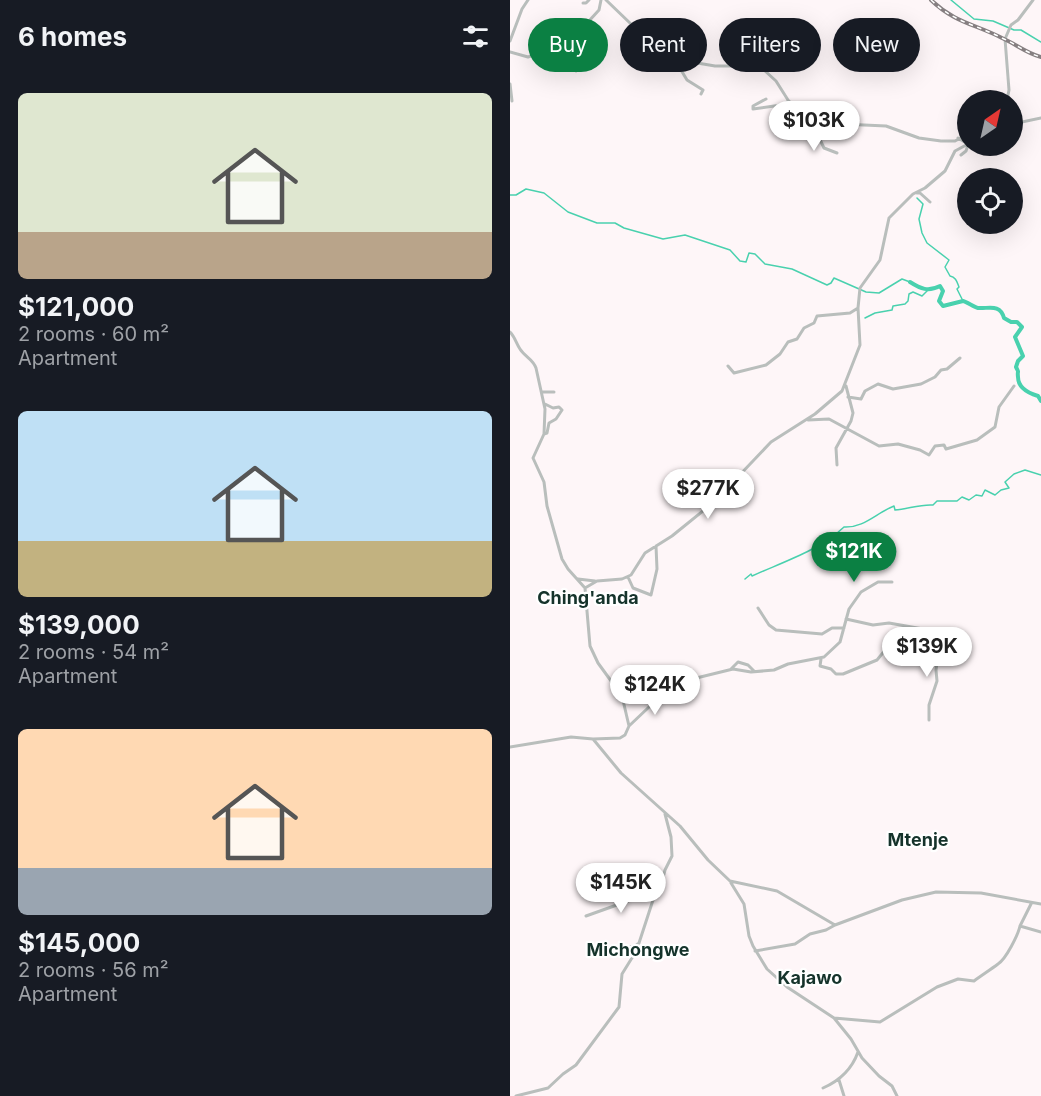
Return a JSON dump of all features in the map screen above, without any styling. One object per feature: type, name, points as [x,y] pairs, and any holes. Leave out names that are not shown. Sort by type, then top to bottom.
[{"type":"street","points":[[510,41],[521,11],[528,0]]},
{"type":"street","points":[[583,3],[588,0]]},
{"type":"street","points":[[591,18],[598,10],[601,0]]},
{"type":"street","points":[[606,0],[626,18]]},
{"type":"street","points":[[1007,90],[1004,43],[1010,27],[1033,0]]},
{"type":"street","points":[[510,52],[528,57]]},
{"type":"street","points":[[682,72],[687,80],[703,90],[701,94]]},
{"type":"street","points":[[766,72],[776,81],[800,119],[819,129],[842,124],[886,126],[923,139],[948,142],[957,138]]},
{"type":"street","points":[[510,84],[512,101]]},
{"type":"street","points":[[766,99],[753,108],[785,105],[789,101]]},
{"type":"street","points":[[1023,122],[1041,118]]},
{"type":"street","points":[[814,127],[824,148],[837,153]]},
{"type":"street","points":[[576,578],[597,581],[628,577],[645,553],[714,502],[771,442],[830,403],[846,384],[860,345],[858,308],[860,290],[880,260],[889,218],[913,194],[925,188],[945,171],[957,150]]},
{"type":"street","points":[[913,194],[920,193],[930,202]]},
{"type":"street","points":[[728,366],[734,373],[756,367],[761,368],[775,359],[788,342],[797,339],[804,328],[814,323],[817,316],[850,313],[858,308]]},
{"type":"street","points":[[510,332],[523,353],[534,363],[545,404],[544,434]]},
{"type":"street","points":[[848,397],[861,399],[865,391],[878,384],[893,389],[921,384],[941,370],[947,369],[960,358]]},
{"type":"street","points":[[837,465],[836,448],[853,412],[846,384]]},
{"type":"street","points":[[806,420],[829,419],[877,446],[886,447],[898,444],[929,455],[934,446],[944,445],[946,449],[977,440],[995,427],[999,407],[1014,386]]},
{"type":"street","points":[[542,392],[554,392]]},
{"type":"street","points":[[545,404],[553,408],[559,406],[562,410],[556,419],[549,423],[547,433],[544,434],[533,458],[544,482],[547,506],[562,559],[585,588],[588,639],[592,651],[625,700],[629,726]]},
{"type":"street","points":[[628,577],[633,588],[651,596],[657,569],[656,546]]},
{"type":"street","points":[[585,588],[597,581]]},
{"type":"street","points":[[730,670],[754,672],[774,670],[790,663],[821,658],[840,642],[852,603],[866,587],[878,582],[892,582]]},
{"type":"street","points":[[758,608],[769,625],[776,630],[822,634],[832,628],[844,628]]},
{"type":"street","points":[[846,619],[873,625],[889,623],[923,628],[933,637],[938,654],[936,670],[938,681],[929,705],[929,720]]},
{"type":"street","points":[[821,658],[820,666],[831,669],[836,674],[843,674],[877,660],[886,649],[894,650]]},
{"type":"street","points":[[510,747],[571,737],[620,738],[625,735],[629,726],[676,683],[724,673],[738,662],[748,665],[754,672]]},
{"type":"street","points":[[620,670],[623,690],[621,693]]},
{"type":"street","points":[[593,739],[626,778],[690,836],[730,882],[744,904],[749,936],[755,951],[767,969],[782,983],[834,1018],[858,1052],[879,1076],[892,1086],[897,1096]]},
{"type":"street","points":[[602,951],[635,946],[639,943],[654,897],[663,881],[673,852],[665,813]]},
{"type":"street","points":[[730,882],[777,891],[835,925]]},
{"type":"street","points":[[755,951],[795,944],[810,934],[828,930],[835,925],[902,900],[931,892],[981,893],[1031,904],[1041,904]]},
{"type":"street","points":[[586,916],[642,896],[654,897]]},
{"type":"street","points":[[834,1018],[880,1022],[937,987],[957,980],[974,981],[990,968],[1001,963],[1017,937],[1031,904]]},
{"type":"street","points":[[1020,926],[1041,932]]},
{"type":"street","points":[[516,1096],[548,1088],[576,1065],[619,1007],[622,974],[635,953],[635,946]]},
{"type":"street","points":[[823,1088],[839,1080],[845,1074],[858,1052]]},
{"type":"street","points":[[839,1080],[844,1096]]},
{"type":"waterway","points":[[951,0],[974,19],[993,21],[1014,30],[1021,30],[1041,42]]},
{"type":"waterway","points":[[510,195],[516,195],[526,189],[544,193],[568,212],[597,223],[615,223],[624,228],[663,239],[685,235],[730,250],[740,261],[746,262],[749,253],[755,254],[765,264],[792,269],[827,285],[834,278],[866,292],[879,293],[902,279],[910,282]]},
{"type":"waterway","points":[[917,198],[923,204],[919,219],[922,233],[927,243],[949,260],[945,267],[957,282],[959,287],[957,289],[963,301]]},
{"type":"waterway","points":[[910,282],[925,289],[940,286],[943,291],[939,301],[943,306],[963,301],[978,308],[1000,310],[1004,318],[1017,322],[1022,327],[1015,337],[1023,356],[1016,367],[1018,381],[1024,389],[1038,396],[1041,401]]},
{"type":"waterway","points":[[865,318],[875,313],[892,310],[893,306],[905,304],[909,294],[913,292],[922,296],[928,290]]},
{"type":"waterway","points":[[745,579],[751,574],[752,576],[813,549],[844,527],[864,523],[894,506],[895,510],[933,505],[937,501],[957,501],[962,497],[969,500],[976,495],[982,496],[985,490],[995,495],[1009,488],[1005,482],[1014,474],[1025,470],[1041,475]]},
{"type":"railway","points":[[931,0],[948,14],[1041,57]]},
{"type":"district","name":"Ching'anda","points":[[588,598]]},
{"type":"district","name":"Mtenje","points":[[918,840]]},
{"type":"district","name":"Michongwe","points":[[638,950]]},
{"type":"district","name":"Kajawo","points":[[810,978]]}]
